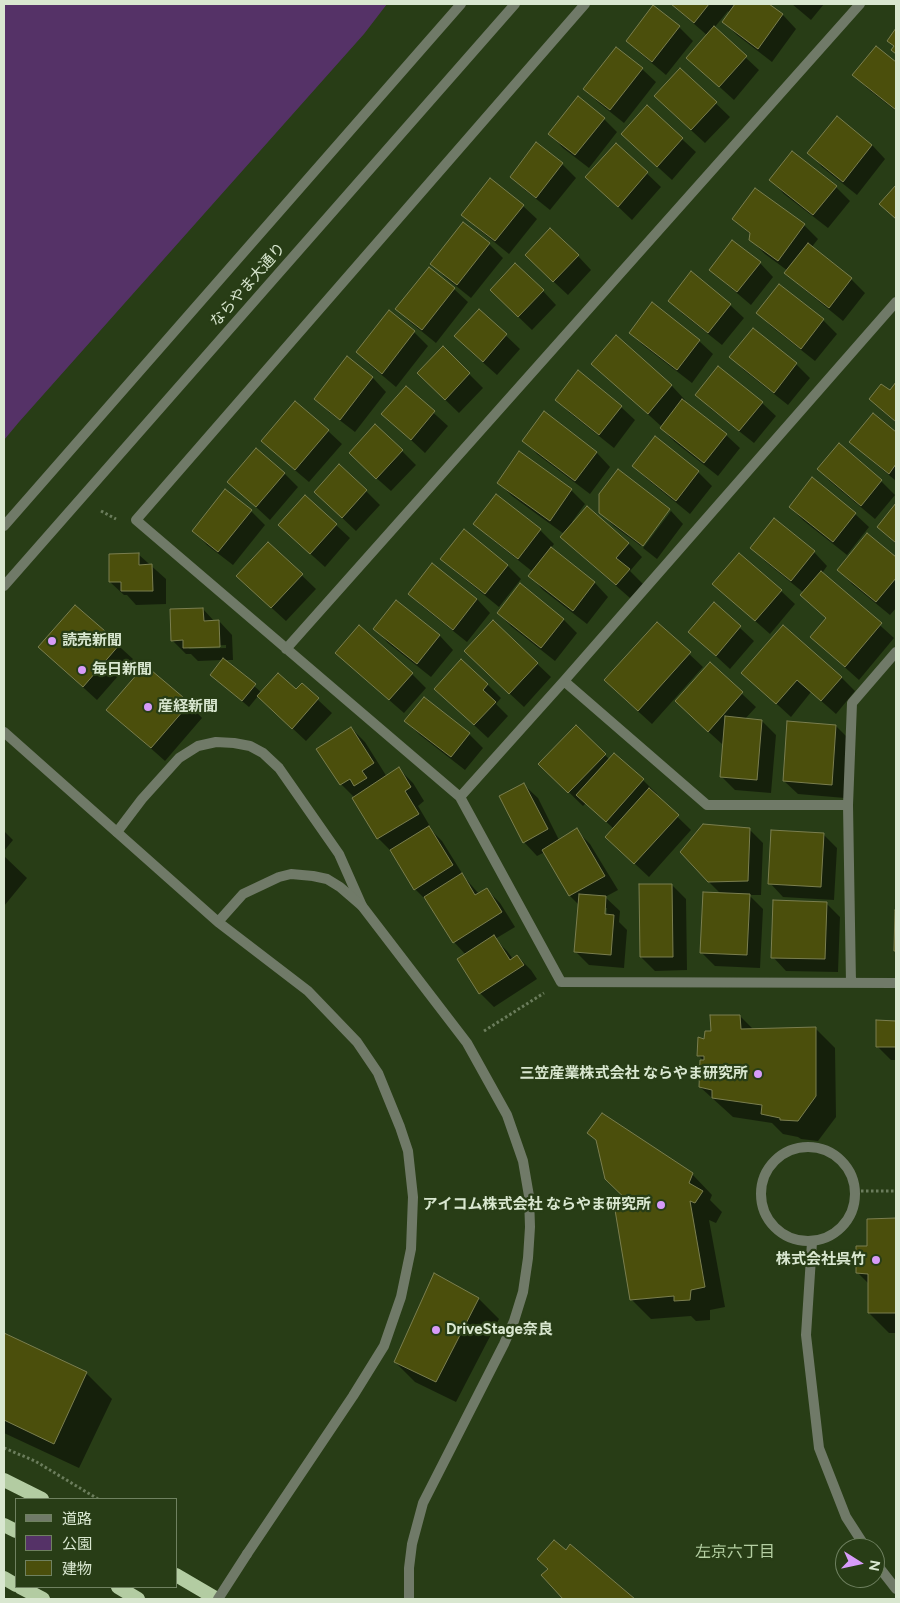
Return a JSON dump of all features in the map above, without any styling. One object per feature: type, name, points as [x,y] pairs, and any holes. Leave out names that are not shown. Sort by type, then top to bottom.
[{"type":"highway","points":[[4,1480],[40,1498]]},
{"type":"highway","points":[[4,1524],[15,1530]]},
{"type":"highway","points":[[178,1576],[217,1599]]},
{"type":"highway","points":[[4,1578],[15,1584]]},
{"type":"highway","points":[[22,1588],[42,1599]]},
{"type":"highway","points":[[120,1588],[138,1599]]},
{"type":"street","name":"ならやま大通り","points":[[4,526],[461,4]]},
{"type":"street","name":"ならやま大通り","points":[[4,586],[515,4]]},
{"type":"street","points":[[585,4],[136,520],[460,797],[561,982],[896,983]]},
{"type":"street","points":[[286,649],[860,4]]},
{"type":"street","points":[[460,797],[896,302]]},
{"type":"street","points":[[851,983],[848,805],[852,703],[896,652]]},
{"type":"street","points":[[564,681],[707,805],[848,805]]},
{"type":"street","points":[[4,732],[218,922],[308,991],[358,1042],[378,1073],[408,1152],[412,1197],[412,1249],[401,1297],[384,1346],[353,1396],[217,1599]]},
{"type":"street","points":[[117,832],[142,799],[179,758],[198,746],[216,742],[250,746],[263,753],[279,768],[338,854],[362,906]]},
{"type":"street","points":[[218,922],[243,894],[279,877],[291,874],[313,876],[327,879],[340,887],[362,906],[466,1043],[507,1115],[523,1161],[529,1196],[530,1228],[523,1292],[504,1344],[424,1503],[412,1544],[409,1568],[410,1599]]},
{"type":"street","points":[[804,1146],[827,1150],[839,1157],[851,1172],[856,1191],[853,1210],[846,1223],[836,1233],[812,1242],[786,1236],[775,1229],[766,1217],[761,1204],[761,1188],[766,1173],[773,1162],[786,1151],[804,1146]]},
{"type":"street","points":[[812,1242],[806,1335],[819,1448],[846,1518],[859,1538]]},
{"type":"street","points":[[885,1575],[896,1590]]},
{"type":"path","points":[[466,1043],[561,982]]},
{"type":"path","points":[[856,1191],[896,1191]]},
{"type":"path","points":[[4,1448],[35,1461],[96,1498]]},
{"type":"green space","points":[[4,4],[387,4],[364,34],[4,440]]},
{"type":"building","points":[[671,4],[709,4],[694,23]]},
{"type":"building","points":[[735,4],[769,4],[783,14],[758,49],[722,22]]},
{"type":"building","points":[[653,5],[680,26],[652,62],[626,41]]},
{"type":"building","points":[[714,26],[747,56],[719,87],[686,58]]},
{"type":"building","points":[[896,28],[896,54],[891,50],[894,46],[887,41]]},
{"type":"building","points":[[876,46],[896,62],[896,110],[852,75]]},
{"type":"building","points":[[616,47],[643,68],[610,110],[583,89]]},
{"type":"building","points":[[680,68],[717,102],[691,130],[654,96]]},
{"type":"building","points":[[578,96],[605,118],[575,155],[548,134]]},
{"type":"building","points":[[647,105],[683,138],[657,167],[621,134]]},
{"type":"building","points":[[837,116],[872,145],[843,182],[807,153]]},
{"type":"building","points":[[536,142],[563,163],[536,198],[510,177]]},
{"type":"building","points":[[616,143],[648,172],[618,207],[585,177]]},
{"type":"building","points":[[792,151],[837,186],[813,215],[769,180]]},
{"type":"building","points":[[490,178],[524,205],[495,241],[461,215]]},
{"type":"building","points":[[896,185],[896,219],[879,204]]},
{"type":"building","points":[[755,188],[805,224],[778,261],[749,240],[750,233],[732,219]]},
{"type":"building","points":[[463,222],[490,243],[457,285],[430,264]]},
{"type":"building","points":[[550,228],[579,255],[553,282],[525,255]]},
{"type":"building","points":[[732,240],[761,262],[737,292],[709,270]]},
{"type":"building","points":[[808,243],[852,278],[829,308],[784,273]]},
{"type":"building","points":[[515,263],[544,290],[518,317],[490,290]]},
{"type":"building","points":[[429,267],[455,288],[422,330],[395,309]]},
{"type":"building","points":[[691,271],[731,304],[708,333],[668,301]]},
{"type":"building","points":[[779,284],[824,319],[801,349],[756,313]]},
{"type":"building","points":[[652,302],[700,340],[677,370],[629,333]]},
{"type":"building","points":[[479,309],[507,334],[483,362],[454,336]]},
{"type":"building","points":[[389,310],[415,331],[382,374],[356,352]]},
{"type":"building","points":[[753,328],[797,363],[774,393],[729,357]]},
{"type":"building","points":[[616,335],[672,385],[648,414],[591,364]]},
{"type":"building","points":[[443,346],[470,373],[445,400],[417,373]]},
{"type":"building","points":[[347,356],[373,377],[340,420],[314,399]]},
{"type":"building","points":[[718,366],[763,402],[739,431],[695,395]]},
{"type":"building","points":[[578,370],[622,406],[599,435],[555,400]]},
{"type":"building","points":[[896,382],[896,422],[869,399],[881,384],[890,390]]},
{"type":"building","points":[[406,386],[435,411],[411,440],[381,414]]},
{"type":"building","points":[[682,399],[727,434],[704,463],[660,428]]},
{"type":"building","points":[[295,401],[329,430],[295,470],[261,441]]},
{"type":"building","points":[[544,411],[597,452],[575,481],[522,441]]},
{"type":"building","points":[[873,413],[896,432],[896,464],[889,474],[849,442]]},
{"type":"building","points":[[375,424],[403,450],[376,479],[349,453]]},
{"type":"building","points":[[655,436],[699,471],[676,501],[632,466]]},
{"type":"building","points":[[839,443],[882,480],[861,506],[817,469]]},
{"type":"building","points":[[256,448],[285,473],[256,507],[227,482]]},
{"type":"building","points":[[519,451],[572,489],[550,521],[497,483]]},
{"type":"building","points":[[339,464],[367,490],[342,518],[314,492]]},
{"type":"building","points":[[618,469],[670,509],[643,546],[599,513],[599,494]]},
{"type":"building","points":[[812,477],[856,513],[833,542],[789,507]]},
{"type":"building","points":[[225,489],[252,510],[218,552],[192,531]]},
{"type":"building","points":[[496,494],[541,529],[518,559],[473,524]]},
{"type":"building","points":[[305,495],[337,524],[310,554],[278,525]]},
{"type":"building","points":[[896,503],[896,543],[877,527]]},
{"type":"building","points":[[587,506],[629,543],[616,558],[630,569],[616,585],[560,537]]},
{"type":"building","points":[[774,518],[815,551],[791,581],[750,548]]},
{"type":"building","points":[[464,529],[508,565],[485,594],[440,559]]},
{"type":"building","points":[[867,533],[896,557],[896,578],[876,602],[837,570]]},
{"type":"building","points":[[268,542],[303,574],[271,608],[236,576]]},
{"type":"building","points":[[551,547],[595,582],[573,611],[528,576]]},
{"type":"building","points":[[139,553],[139,565],[152,564],[153,591],[121,591],[121,582],[109,582],[109,554]]},
{"type":"building","points":[[739,553],[782,590],[755,621],[712,584]]},
{"type":"building","points":[[432,563],[477,599],[453,630],[408,594]]},
{"type":"building","points":[[821,571],[882,623],[845,667],[810,637],[826,618],[800,595]]},
{"type":"building","points":[[520,583],[564,619],[541,648],[497,613]]},
{"type":"building","points":[[396,600],[440,635],[417,664],[373,629]]},
{"type":"building","points":[[714,602],[741,626],[716,656],[688,632]]},
{"type":"building","points":[[75,605],[120,644],[83,687],[38,647]]},
{"type":"building","points":[[203,608],[204,621],[219,620],[220,647],[183,648],[183,640],[171,641],[170,609]]},
{"type":"building","points":[[493,620],[538,663],[509,694],[464,651]]},
{"type":"building","points":[[657,622],[691,652],[638,711],[604,680]]},
{"type":"building","points":[[359,625],[413,673],[389,700],[335,653]]},
{"type":"building","points":[[783,625],[842,677],[821,701],[797,680],[776,704],[741,673]]},
{"type":"building","points":[[223,658],[256,684],[242,701],[210,675]]},
{"type":"building","points":[[461,659],[488,684],[483,690],[496,702],[474,725],[434,689]]},
{"type":"building","points":[[710,662],[743,692],[708,732],[675,701]]},
{"type":"building","name":"産経新聞","points":[[145,665],[190,703],[151,748],[106,710]]},
{"type":"building","points":[[278,673],[296,689],[302,683],[319,698],[292,729],[257,696]]},
{"type":"building","points":[[424,697],[470,733],[451,757],[404,721]]},
{"type":"building","points":[[725,716],[762,720],[757,780],[720,777]]},
{"type":"building","points":[[787,721],[836,725],[832,785],[783,781]]},
{"type":"building","points":[[576,725],[606,754],[568,793],[538,764]]},
{"type":"building","points":[[351,727],[374,763],[362,771],[367,778],[354,786],[350,779],[340,785],[316,749]]},
{"type":"building","points":[[614,753],[644,779],[606,822],[576,795]]},
{"type":"building","points":[[399,767],[411,787],[405,791],[419,814],[377,839],[352,798]]},
{"type":"building","points":[[524,783],[548,829],[523,843],[499,796]]},
{"type":"building","points":[[649,788],[679,815],[634,864],[605,837]]},
{"type":"building","points":[[703,824],[750,828],[748,881],[708,882],[680,852]]},
{"type":"building","points":[[429,826],[453,865],[414,890],[390,850]]},
{"type":"building","points":[[577,828],[605,876],[569,896],[542,850]]},
{"type":"building","points":[[771,830],[824,833],[821,887],[768,884]]},
{"type":"building","points":[[462,873],[475,895],[487,888],[502,912],[453,943],[424,897]]},
{"type":"building","points":[[639,884],[672,884],[673,957],[640,957]]},
{"type":"building","points":[[703,892],[750,894],[747,955],[700,953]]},
{"type":"building","points":[[579,894],[606,896],[605,914],[614,915],[611,955],[574,952]]},
{"type":"building","points":[[773,900],[827,902],[825,959],[771,958]]},
{"type":"building","points":[[895,910],[896,951],[894,951]]},
{"type":"building","points":[[494,935],[510,960],[517,955],[524,965],[479,994],[457,959]]},
{"type":"building","name":"三笠産業株式会社 ならやま研究所","points":[[710,1015],[740,1015],[741,1029],[816,1027],[816,1096],[798,1121],[780,1120],[780,1118],[761,1114],[762,1105],[712,1098],[712,1090],[699,1087],[700,1060],[704,1060],[704,1056],[697,1056],[698,1037],[704,1039],[705,1031],[711,1031]]},
{"type":"building","points":[[876,1020],[896,1021],[896,1047],[876,1047]]},
{"type":"building","name":"アイコム株式会社 ならやま研究所","points":[[602,1113],[693,1173],[689,1183],[703,1191],[695,1203],[690,1201],[705,1287],[691,1290],[690,1300],[674,1301],[674,1296],[630,1300],[615,1210],[634,1207],[605,1179],[596,1140],[587,1133]]},
{"type":"building","name":"株式会社呉竹","points":[[896,1218],[896,1313],[868,1313],[868,1274],[856,1273],[856,1246],[867,1246],[867,1219]]},
{"type":"building","name":"DriveStage奈良","points":[[434,1273],[479,1298],[436,1382],[394,1362]]},
{"type":"building","points":[[4,1333],[87,1372],[54,1444],[4,1420]]},
{"type":"building","points":[[554,1540],[566,1550],[570,1544],[635,1599],[563,1599],[541,1575],[548,1569],[537,1559]]},
{"type":"place","name":"読売新聞","points":[[52,641]]},
{"type":"place","name":"毎日新聞","points":[[82,670]]},
{"type":"place","name":"産経新聞","points":[[148,707]]},
{"type":"place","name":"三笠産業株式会社 ならやま研究所","points":[[758,1074]]},
{"type":"place","name":"アイコム株式会社 ならやま研究所","points":[[661,1205]]},
{"type":"place","name":"株式会社呉竹","points":[[876,1260]]},
{"type":"place","name":"DriveStage奈良","points":[[436,1330]]},
{"type":"district","name":"左京六丁目","points":[[735,1552]]}]
